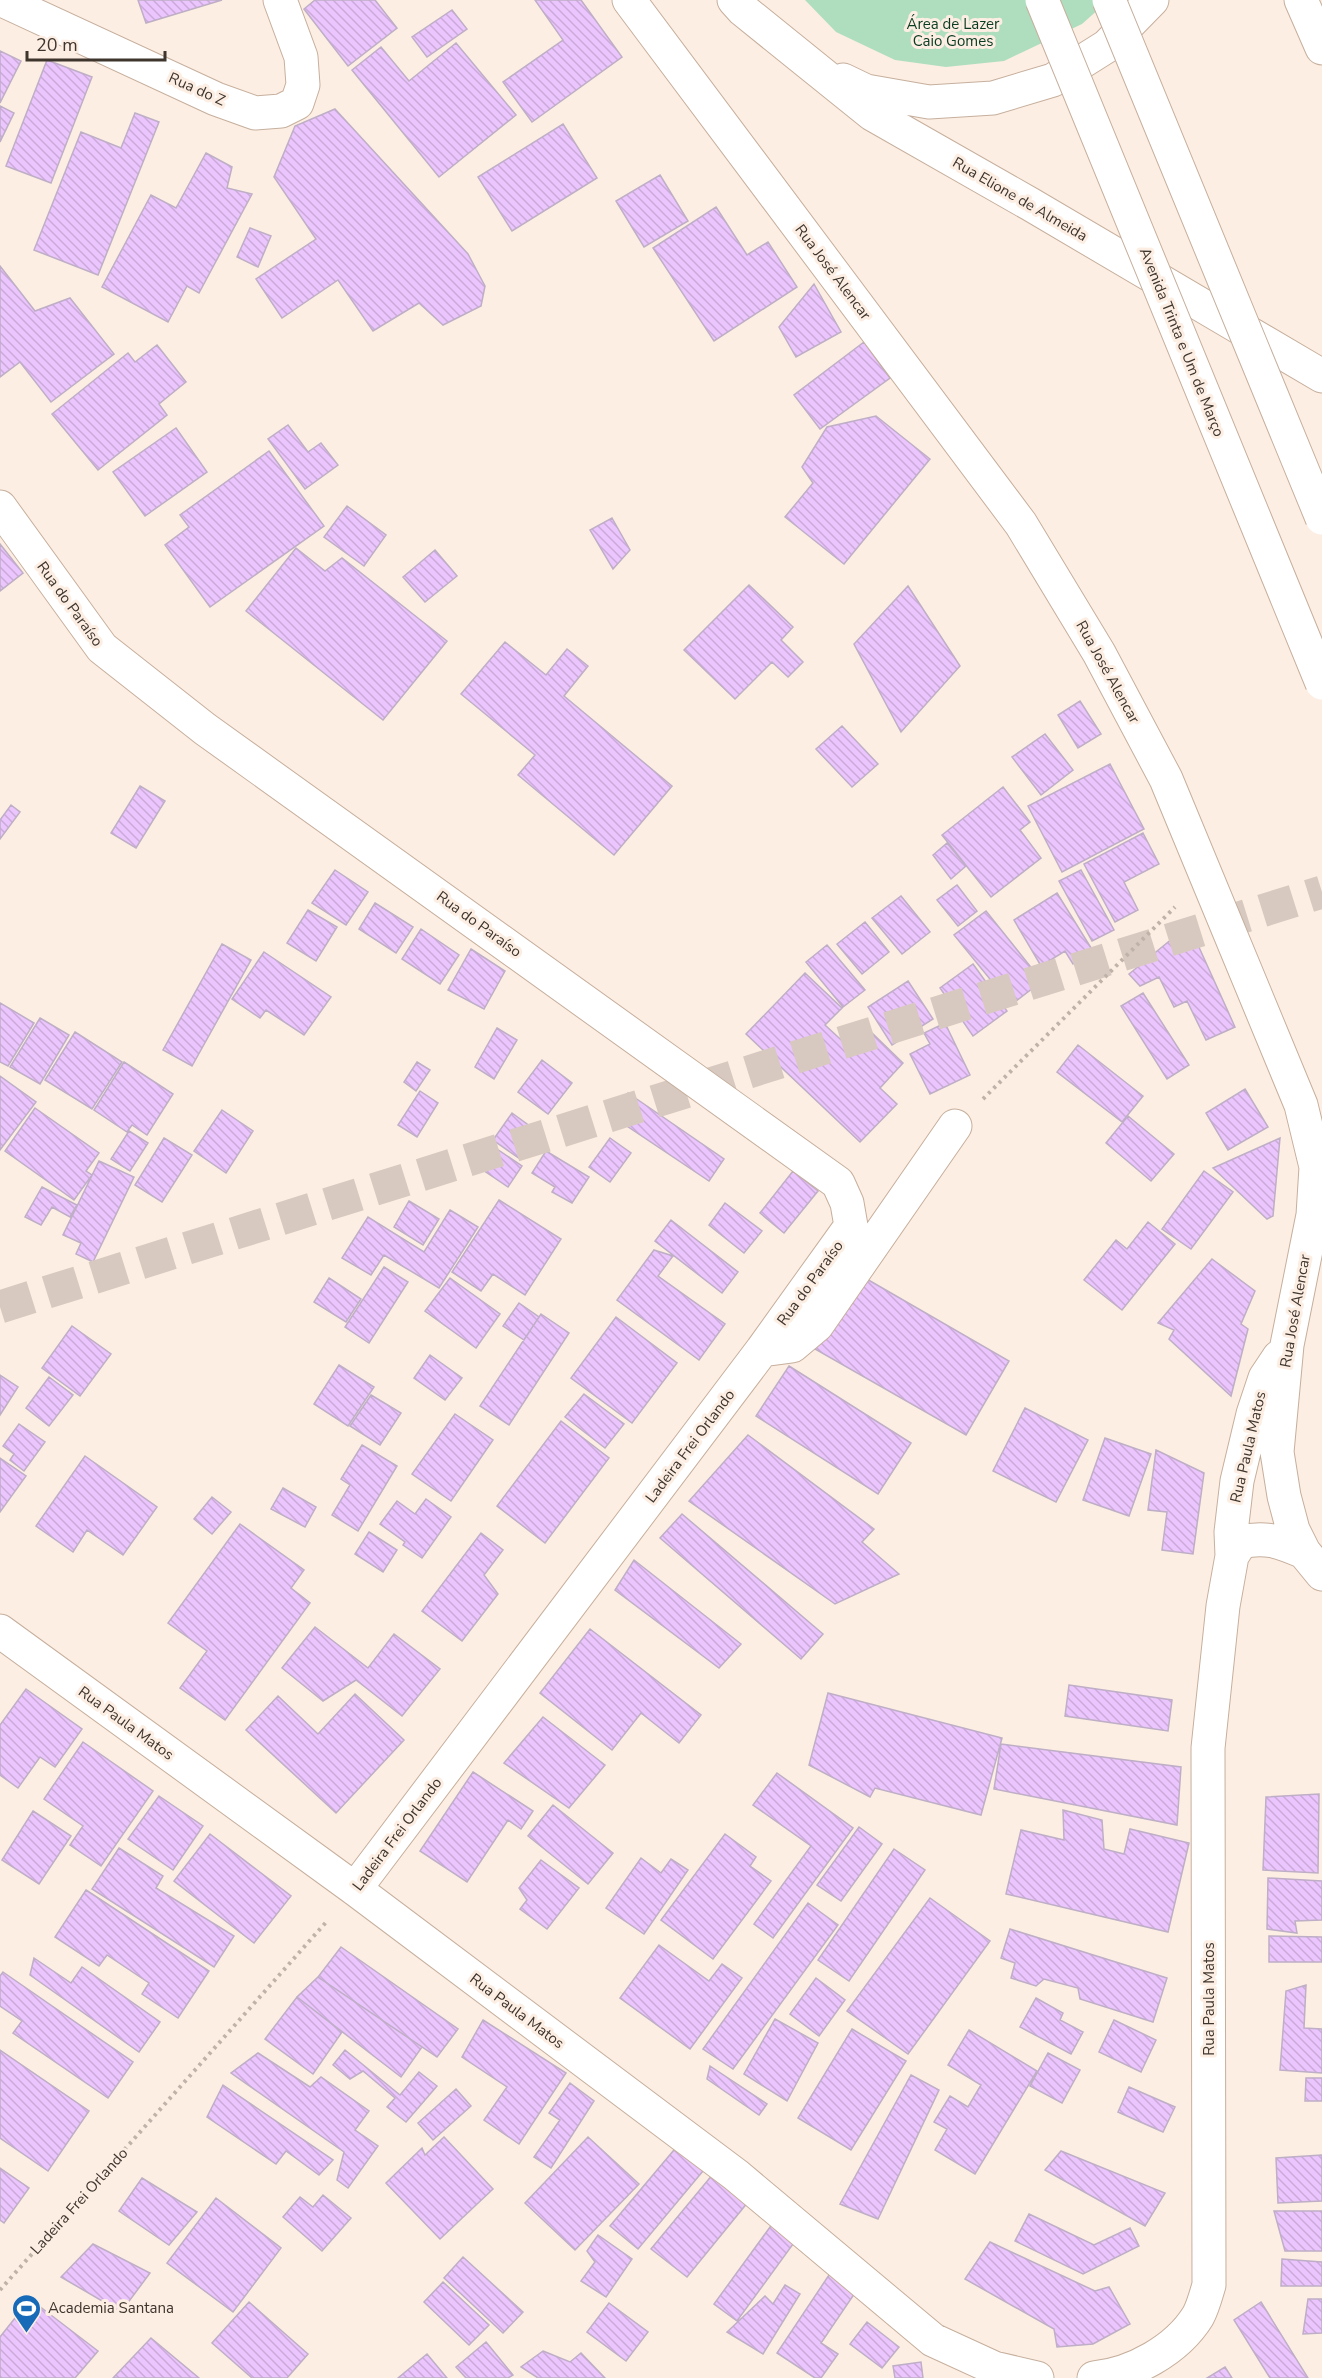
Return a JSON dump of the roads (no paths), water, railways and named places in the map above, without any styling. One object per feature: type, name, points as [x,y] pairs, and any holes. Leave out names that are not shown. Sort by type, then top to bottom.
[{"type":"street","name":"Rua do Z","points":[[2,0],[216,99],[255,112],[281,111],[297,104],[303,85],[301,57],[280,0]]},
{"type":"street","name":"Rua José Alencar","points":[[629,0],[1021,524],[1099,653],[1160,769],[1301,1105],[1316,1167],[1313,1215],[1287,1345],[1277,1452],[1284,1496],[1293,1530],[1313,1563]]},
{"type":"street","name":"Rua Elione de Almeida","points":[[734,0],[808,64],[872,114],[1322,376]]},
{"type":"street","name":"Avenida Trinta e Um de Março","points":[[1042,0],[1322,683]]},
{"type":"street","points":[[1109,0],[1322,518]]},
{"type":"street","points":[[808,64],[866,91],[929,102],[993,98],[1053,80],[1107,46],[1152,0]]},
{"type":"street","points":[[1301,0],[1322,48]]},
{"type":"street","name":"Rua do Paraíso","points":[[0,507],[102,648],[205,729],[838,1183],[847,1203],[851,1226],[762,1350]]},
{"type":"street","points":[[762,1350],[792,1346],[817,1325],[955,1126]]},
{"type":"street","name":"Rua Paula Matos","points":[[1094,2378],[1112,2376],[1149,2360],[1177,2343],[1198,2315],[1209,2285],[1208,1748],[1223,1606],[1232,1556],[1231,1532],[1237,1481],[1253,1414],[1265,1378],[1287,1345]]},
{"type":"street","name":"Ladeira Frei Orlando","points":[[356,1889],[762,1350]]},
{"type":"street","points":[[1232,1556],[1241,1542],[1255,1539],[1277,1540],[1313,1563]]},
{"type":"street","name":"Rua Paula Matos","points":[[0,1631],[356,1889],[736,2175],[933,2340],[994,2368],[1037,2378]]},
{"type":"tunnel","points":[[0,1307],[1322,892]]},
{"type":"place","name":"Academia Santana","points":[[27,2334]]},
{"type":"park label","name":"Área de Lazer Caio Gomes","points":[[953,32]]}]
